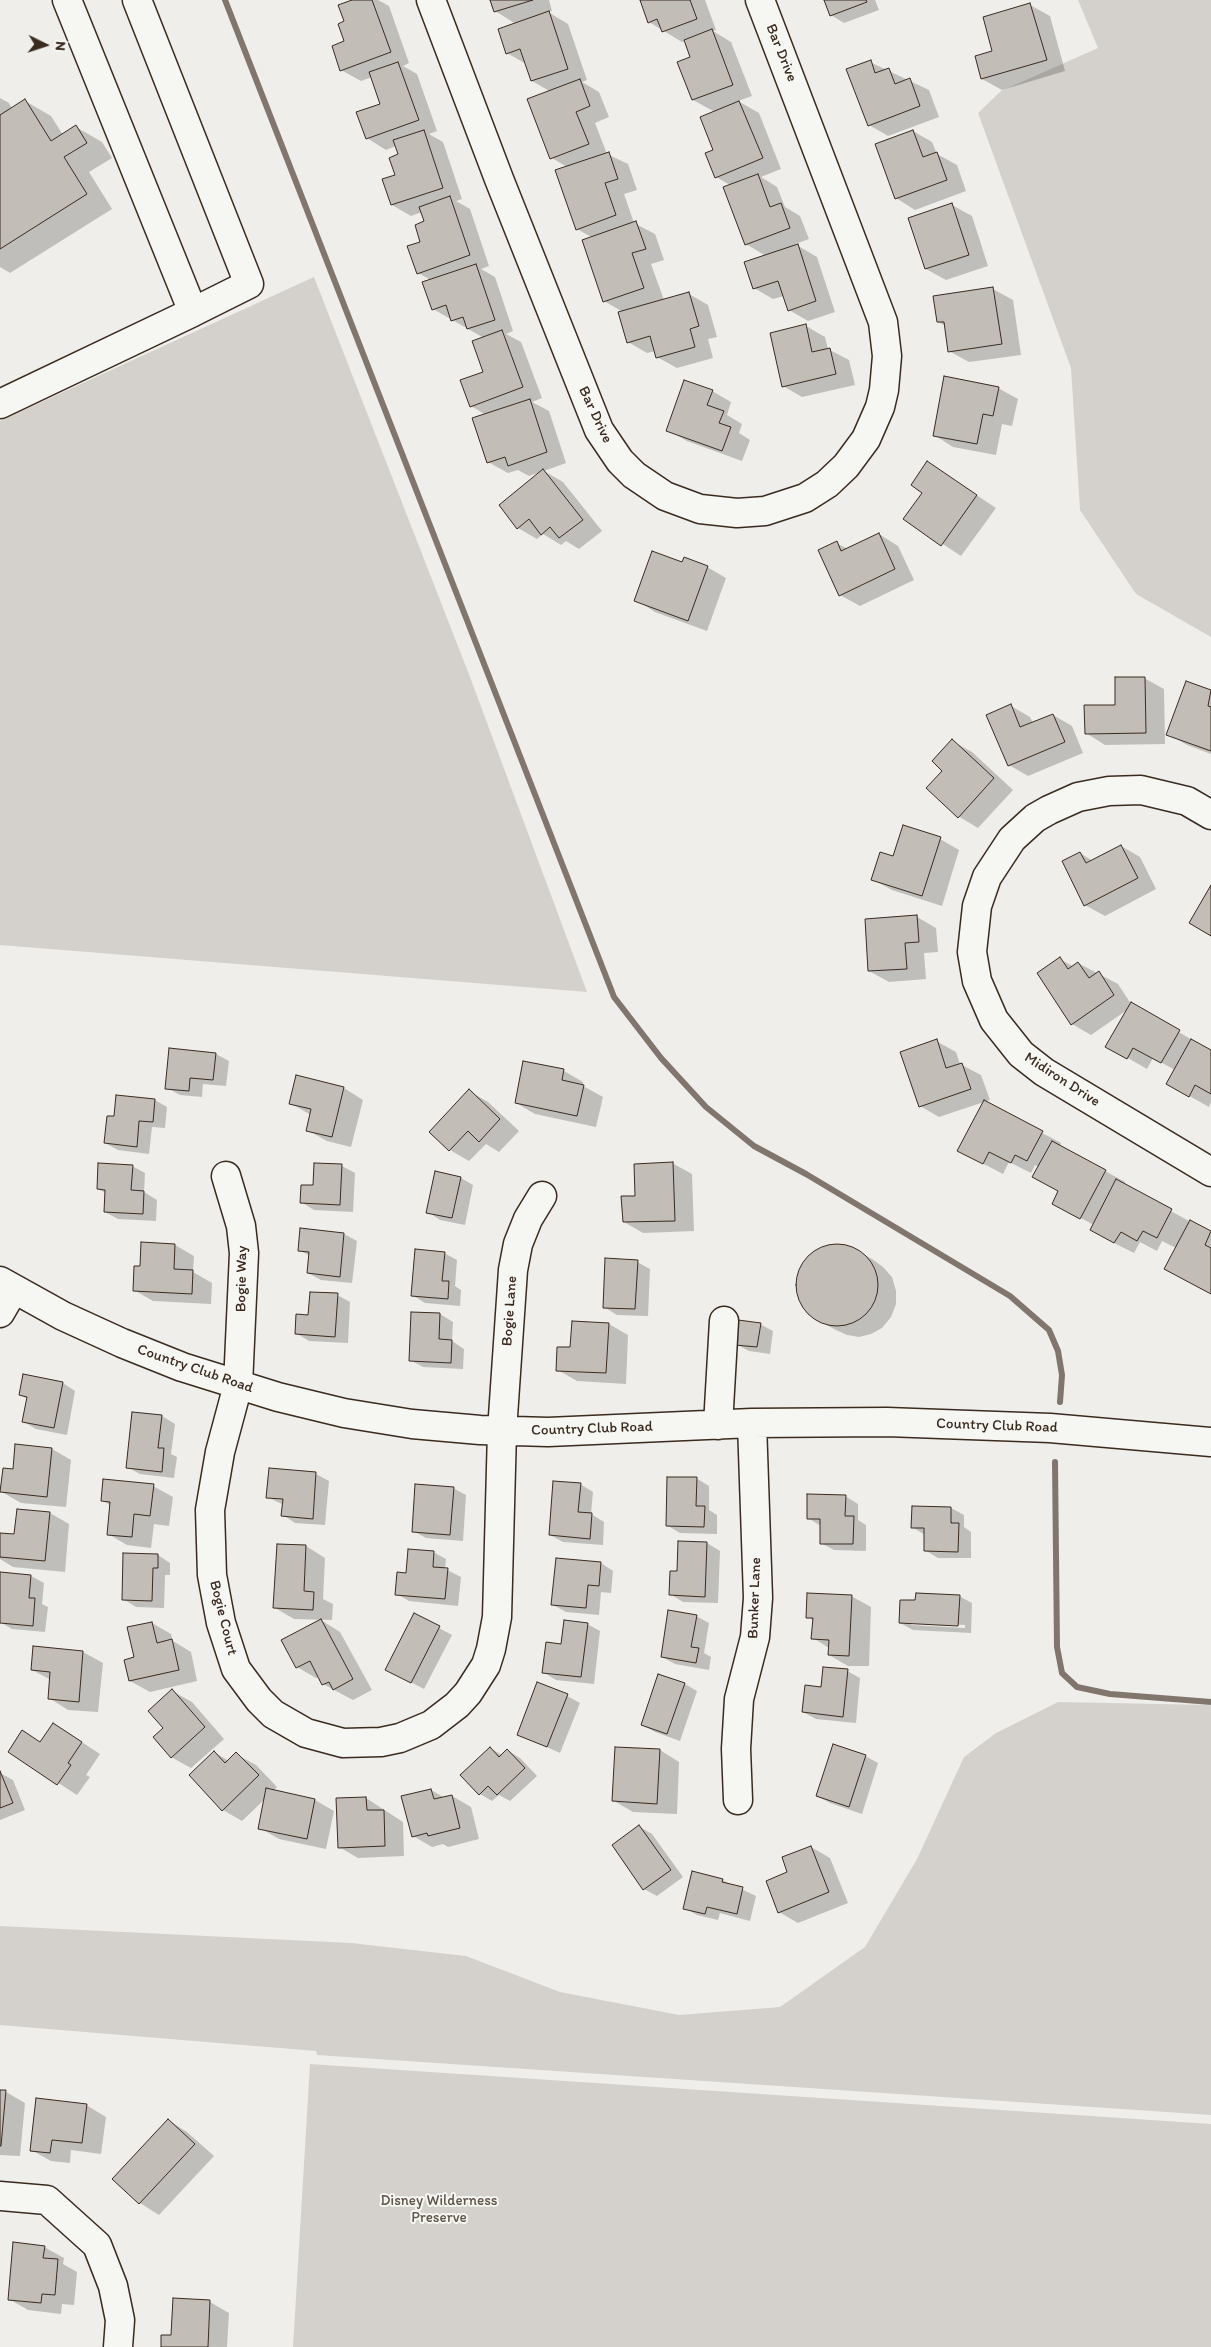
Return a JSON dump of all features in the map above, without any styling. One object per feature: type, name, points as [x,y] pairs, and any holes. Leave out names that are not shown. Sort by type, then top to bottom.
[{"type":"street","points":[[67,0],[193,312]]},
{"type":"street","points":[[0,404],[249,284],[137,0]]},
{"type":"street","name":"Bar Drive","points":[[431,0],[495,170],[599,430],[627,468],[648,486],[665,496],[700,509],[737,513],[764,511],[805,498],[827,484],[846,466],[866,439],[880,407],[884,390],[887,356],[883,322],[760,0]]},
{"type":"street","name":"Midiron Drive","points":[[1211,815],[1187,801],[1141,790],[1109,791],[1078,797],[1049,810],[1030,823],[1003,851],[987,877],[977,906],[972,936],[972,952],[982,994],[994,1020],[1021,1054],[1044,1072],[1211,1172]]},
{"type":"street","name":"Bogie Way","points":[[226,1176],[239,1218],[244,1253],[238,1385]]},
{"type":"street","name":"Bogie Lane","points":[[502,1431],[513,1270],[518,1244],[528,1219],[542,1196]]},
{"type":"street","points":[[0,1313],[7,1285]]},
{"type":"street","name":"Country Club Road","points":[[7,1285],[63,1316],[122,1343],[238,1385],[344,1413],[412,1424],[502,1431],[548,1432],[752,1423],[887,1422],[1013,1426],[1211,1442]]},
{"type":"street","points":[[718,1425],[724,1321]]},
{"type":"street","name":"Bogie Court","points":[[238,1385],[220,1452],[210,1510],[212,1575],[221,1623],[236,1669],[259,1700],[273,1714],[306,1733],[343,1743],[382,1742],[400,1738],[431,1725],[457,1705],[468,1693],[486,1665],[497,1617],[502,1431]]},
{"type":"street","name":"Bunker Lane","points":[[738,1800],[736,1749],[739,1699],[755,1637],[758,1598],[752,1423]]},
{"type":"street","points":[[0,2196],[47,2200],[98,2245],[113,2286],[120,2320],[118,2347]]},
{"type":"green space","points":[[1078,0],[1211,0],[1211,637],[1136,594],[1080,510],[1071,368],[978,113],[1001,91],[1098,48]]},
{"type":"green space","points":[[314,277],[470,677],[587,992],[0,945],[0,421]]},
{"type":"green space","points":[[1058,1702],[1211,1705],[1211,2115],[317,2055],[316,2051],[0,2025],[0,1926],[351,1943],[466,1956],[560,1992],[679,2015],[780,2007],[865,1947],[917,1859],[964,1757],[996,1733]]},
{"type":"green space","name":"Disney Wilderness Preserve","points":[[310,2064],[1211,2124],[1211,2347],[293,2347]]},
{"type":"building","points":[[352,0],[372,0],[391,52],[340,71],[332,46],[344,41],[338,24],[344,21],[338,5]]},
{"type":"building","points":[[490,0],[533,0],[494,12]]},
{"type":"building","points":[[640,0],[690,0],[697,19],[662,32],[657,19],[648,23]]},
{"type":"building","points":[[824,0],[866,0],[867,2],[830,16]]},
{"type":"building","points":[[1030,3],[1047,60],[981,79],[975,56],[992,51],[983,17]]},
{"type":"building","points":[[549,11],[568,69],[531,81],[520,49],[506,54],[498,29]]},
{"type":"building","points":[[712,29],[733,85],[692,100],[677,62],[690,57],[684,40]]},
{"type":"building","points":[[871,60],[875,73],[889,68],[895,84],[910,78],[920,106],[868,126],[846,69]]},
{"type":"building","points":[[398,62],[419,120],[366,139],[356,112],[380,104],[369,72]]},
{"type":"building","points":[[580,79],[590,106],[576,112],[589,144],[550,159],[527,99]]},
{"type":"building","points":[[25,99],[51,141],[76,125],[87,143],[64,157],[87,194],[0,249],[0,115]]},
{"type":"building","points":[[739,101],[763,158],[715,178],[705,153],[713,150],[700,117]]},
{"type":"building","points":[[424,130],[443,188],[391,205],[382,179],[395,175],[389,158],[398,154],[393,140]]},
{"type":"building","points":[[913,130],[923,157],[937,152],[947,180],[895,199],[875,144]]},
{"type":"building","points":[[609,152],[618,179],[605,183],[616,215],[576,230],[555,170]]},
{"type":"building","points":[[758,174],[770,207],[781,203],[790,228],[745,245],[723,187]]},
{"type":"building","points":[[450,196],[470,255],[417,274],[407,246],[420,242],[415,225],[424,221],[419,207]]},
{"type":"building","points":[[952,203],[969,255],[925,269],[908,218]]},
{"type":"building","points":[[636,221],[646,249],[632,253],[644,288],[603,302],[582,240]]},
{"type":"building","points":[[798,244],[816,301],[788,311],[778,281],[753,289],[744,262]]},
{"type":"building","points":[[476,264],[495,320],[467,329],[463,317],[451,321],[446,305],[432,310],[422,282]]},
{"type":"building","points":[[993,287],[1002,344],[948,352],[944,322],[937,322],[933,296]]},
{"type":"building","points":[[689,292],[699,326],[690,329],[695,347],[656,358],[650,336],[627,343],[618,312]]},
{"type":"building","points":[[806,324],[812,352],[830,348],[836,374],[782,387],[770,333]]},
{"type":"building","points":[[502,330],[523,387],[470,407],[460,380],[483,372],[472,341]]},
{"type":"building","points":[[944,376],[999,387],[993,416],[983,414],[977,444],[933,436]]},
{"type":"building","points":[[684,380],[713,390],[707,405],[724,411],[719,423],[731,427],[722,451],[666,431]]},
{"type":"building","points":[[530,399],[547,452],[508,466],[505,457],[487,463],[472,418]]},
{"type":"building","points":[[927,461],[977,495],[941,546],[903,519],[922,493],[911,485]]},
{"type":"building","points":[[543,469],[583,520],[559,538],[550,527],[541,535],[529,519],[517,529],[499,505]]},
{"type":"building","points":[[879,533],[895,569],[839,596],[818,550],[837,541],[841,551]]},
{"type":"building","points":[[652,551],[682,562],[684,557],[708,566],[688,621],[634,601]]},
{"type":"building","points":[[1115,677],[1145,677],[1146,733],[1085,734],[1084,705],[1115,705]]},
{"type":"building","points":[[1186,681],[1211,690],[1208,706],[1211,707],[1211,751],[1166,735]]},
{"type":"building","points":[[1011,704],[1020,727],[1053,714],[1065,742],[1008,766],[986,715]]},
{"type":"building","points":[[952,739],[994,778],[958,818],[926,788],[942,771],[932,761]]},
{"type":"building","points":[[903,825],[941,837],[922,896],[871,880],[880,852],[893,856]]},
{"type":"building","points":[[1121,845],[1138,878],[1084,906],[1062,861],[1080,852],[1086,863]]},
{"type":"building","points":[[1211,885],[1211,936],[1189,923]]},
{"type":"building","points":[[917,915],[919,942],[905,943],[907,969],[868,971],[865,919]]},
{"type":"building","points":[[1060,957],[1068,969],[1078,962],[1089,978],[1099,971],[1114,995],[1071,1025],[1037,973]]},
{"type":"building","points":[[1131,1002],[1180,1030],[1161,1063],[1133,1048],[1127,1059],[1105,1047]]},
{"type":"building","points":[[937,1039],[946,1068],[962,1063],[971,1089],[919,1107],[900,1052]]},
{"type":"building","points":[[1191,1039],[1211,1050],[1211,1094],[1195,1085],[1189,1097],[1166,1084]]},
{"type":"building","points":[[169,1048],[216,1053],[213,1080],[190,1078],[189,1091],[165,1089]]},
{"type":"building","points":[[523,1061],[564,1069],[562,1080],[584,1085],[577,1116],[515,1103]]},
{"type":"building","points":[[296,1075],[344,1087],[332,1137],[306,1131],[311,1109],[289,1104]]},
{"type":"building","points":[[469,1089],[500,1119],[479,1142],[468,1131],[449,1151],[429,1132]]},
{"type":"building","points":[[116,1095],[155,1099],[153,1122],[139,1121],[137,1147],[104,1143],[107,1116],[114,1116]]},
{"type":"building","points":[[984,1100],[1043,1131],[1027,1161],[1015,1155],[1011,1163],[989,1152],[983,1164],[957,1151]]},
{"type":"building","points":[[1052,1141],[1106,1170],[1080,1219],[1052,1204],[1058,1191],[1032,1177]]},
{"type":"building","points":[[673,1162],[675,1221],[623,1222],[621,1196],[635,1196],[634,1164]]},
{"type":"building","points":[[98,1163],[133,1165],[131,1190],[144,1191],[143,1214],[104,1212],[105,1190],[97,1189]]},
{"type":"building","points":[[314,1163],[342,1164],[340,1205],[300,1203],[301,1185],[313,1185]]},
{"type":"building","points":[[435,1171],[461,1177],[452,1218],[426,1213]]},
{"type":"building","points":[[1116,1179],[1172,1209],[1157,1238],[1143,1231],[1137,1241],[1121,1232],[1114,1243],[1090,1230]]},
{"type":"building","points":[[1190,1220],[1211,1231],[1205,1245],[1211,1248],[1211,1294],[1164,1269]]},
{"type":"building","points":[[300,1228],[344,1233],[340,1277],[307,1273],[309,1252],[298,1251]]},
{"type":"building","points":[[141,1242],[175,1244],[174,1269],[193,1270],[192,1294],[133,1291],[134,1266],[140,1266]]},
{"type":"building","points":[[837,1244],[853,1247],[866,1256],[875,1269],[878,1285],[875,1301],[866,1314],[853,1323],[837,1326],[821,1323],[808,1314],[799,1301],[796,1285],[799,1269],[808,1256],[821,1247]]},
{"type":"building","points":[[415,1249],[445,1252],[442,1281],[449,1281],[448,1299],[411,1296]]},
{"type":"building","points":[[605,1258],[638,1260],[635,1309],[603,1308]]},
{"type":"building","points":[[310,1292],[338,1293],[335,1337],[295,1334],[296,1314],[308,1315]]},
{"type":"building","points":[[411,1312],[440,1313],[439,1339],[452,1340],[451,1363],[409,1361]]},
{"type":"building","points":[[738,1320],[761,1323],[757,1347],[735,1345]]},
{"type":"building","points":[[572,1321],[609,1323],[606,1373],[556,1371],[557,1347],[570,1347]]},
{"type":"building","points":[[23,1374],[63,1382],[54,1428],[22,1422],[27,1397],[19,1395]]},
{"type":"building","points":[[132,1412],[162,1415],[158,1448],[164,1448],[162,1472],[126,1468]]},
{"type":"building","points":[[15,1444],[52,1448],[47,1497],[0,1492],[3,1468],[13,1469]]},
{"type":"building","points":[[269,1468],[316,1472],[313,1519],[281,1516],[283,1499],[266,1498]]},
{"type":"building","points":[[667,1477],[697,1477],[696,1506],[705,1506],[704,1527],[666,1526]]},
{"type":"building","points":[[103,1479],[154,1484],[150,1516],[134,1514],[132,1537],[107,1535],[110,1502],[101,1501]]},
{"type":"building","points":[[553,1481],[581,1483],[578,1512],[592,1513],[590,1539],[549,1535]]},
{"type":"building","points":[[415,1484],[454,1487],[450,1535],[412,1532]]},
{"type":"building","points":[[807,1494],[846,1495],[845,1516],[854,1516],[853,1544],[820,1544],[820,1519],[807,1519]]},
{"type":"building","points":[[912,1506],[951,1507],[951,1523],[959,1523],[958,1552],[924,1551],[924,1528],[911,1528]]},
{"type":"building","points":[[17,1509],[50,1512],[45,1561],[0,1557],[0,1533],[14,1534]]},
{"type":"building","points":[[678,1541],[707,1542],[705,1597],[669,1595],[670,1571],[677,1571]]},
{"type":"building","points":[[277,1544],[306,1545],[304,1591],[314,1592],[313,1610],[273,1608]]},
{"type":"building","points":[[408,1549],[434,1551],[433,1567],[448,1568],[445,1599],[395,1595],[397,1572],[406,1573]]},
{"type":"building","points":[[123,1553],[158,1554],[158,1568],[153,1568],[152,1601],[122,1600]]},
{"type":"building","points":[[556,1558],[601,1562],[599,1586],[588,1585],[586,1608],[551,1605]]},
{"type":"building","points":[[0,1572],[31,1575],[29,1598],[35,1598],[33,1626],[0,1623]]},
{"type":"building","points":[[807,1593],[852,1595],[849,1656],[828,1655],[829,1640],[811,1639],[813,1618],[806,1618]]},
{"type":"building","points":[[916,1593],[960,1595],[958,1626],[899,1623],[900,1600],[915,1600]]},
{"type":"building","points":[[668,1610],[697,1615],[691,1647],[699,1648],[696,1663],[661,1657]]},
{"type":"building","points":[[414,1613],[440,1626],[411,1683],[385,1670]]},
{"type":"building","points":[[321,1619],[353,1679],[333,1690],[329,1682],[322,1685],[310,1661],[296,1668],[281,1640]]},
{"type":"building","points":[[564,1620],[588,1623],[581,1677],[542,1673],[546,1642],[561,1644]]},
{"type":"building","points":[[152,1622],[157,1643],[172,1639],[179,1670],[129,1681],[124,1660],[134,1657],[127,1627]]},
{"type":"building","points":[[33,1646],[83,1651],[79,1702],[48,1699],[50,1672],[31,1670]]},
{"type":"building","points":[[823,1667],[848,1669],[843,1717],[802,1712],[805,1685],[821,1687]]},
{"type":"building","points":[[658,1674],[685,1683],[667,1734],[641,1725]]},
{"type":"building","points":[[537,1682],[568,1694],[547,1747],[517,1735]]},
{"type":"building","points":[[172,1689],[205,1727],[171,1758],[153,1737],[163,1728],[148,1711]]},
{"type":"building","points":[[53,1723],[82,1742],[68,1763],[71,1765],[57,1785],[8,1752],[22,1730],[40,1742]]},
{"type":"building","points":[[833,1744],[866,1755],[849,1807],[816,1796]]},
{"type":"building","points":[[490,1747],[499,1757],[507,1749],[525,1768],[497,1795],[488,1786],[479,1795],[460,1775]]},
{"type":"building","points":[[615,1747],[660,1749],[657,1804],[612,1801]]},
{"type":"building","points":[[214,1751],[225,1763],[236,1752],[259,1775],[222,1811],[189,1775]]},
{"type":"building","points":[[0,1771],[13,1803],[0,1808]]},
{"type":"building","points":[[266,1788],[315,1799],[307,1839],[258,1829]]},
{"type":"building","points":[[431,1789],[434,1799],[452,1795],[460,1828],[428,1836],[427,1833],[412,1837],[401,1796]]},
{"type":"building","points":[[366,1797],[367,1810],[384,1810],[385,1846],[338,1848],[336,1798]]},
{"type":"building","points":[[639,1825],[671,1870],[643,1890],[612,1845]]},
{"type":"building","points":[[811,1846],[829,1892],[778,1913],[766,1881],[787,1872],[782,1857]]},
{"type":"building","points":[[692,1871],[723,1879],[722,1882],[743,1887],[737,1914],[707,1907],[705,1914],[683,1909]]},
{"type":"building","points":[[0,2090],[6,2090],[1,2146],[0,2146]]},
{"type":"building","points":[[36,2098],[87,2104],[82,2143],[52,2140],[50,2153],[30,2151]]},
{"type":"building","points":[[168,2119],[195,2144],[139,2204],[112,2179]]},
{"type":"building","points":[[13,2242],[45,2246],[43,2258],[58,2259],[55,2295],[42,2294],[41,2303],[8,2300]]},
{"type":"building","points":[[173,2298],[210,2300],[208,2347],[161,2347],[161,2335],[171,2335]]},
{"type":"waterway","points":[[225,0],[614,997],[661,1058],[706,1107],[754,1146],[806,1174],[1010,1296],[1049,1330],[1058,1351],[1062,1375],[1060,1402]]},
{"type":"waterway","points":[[1055,1462],[1057,1647],[1062,1673],[1077,1687],[1110,1694],[1211,1702]]}]
